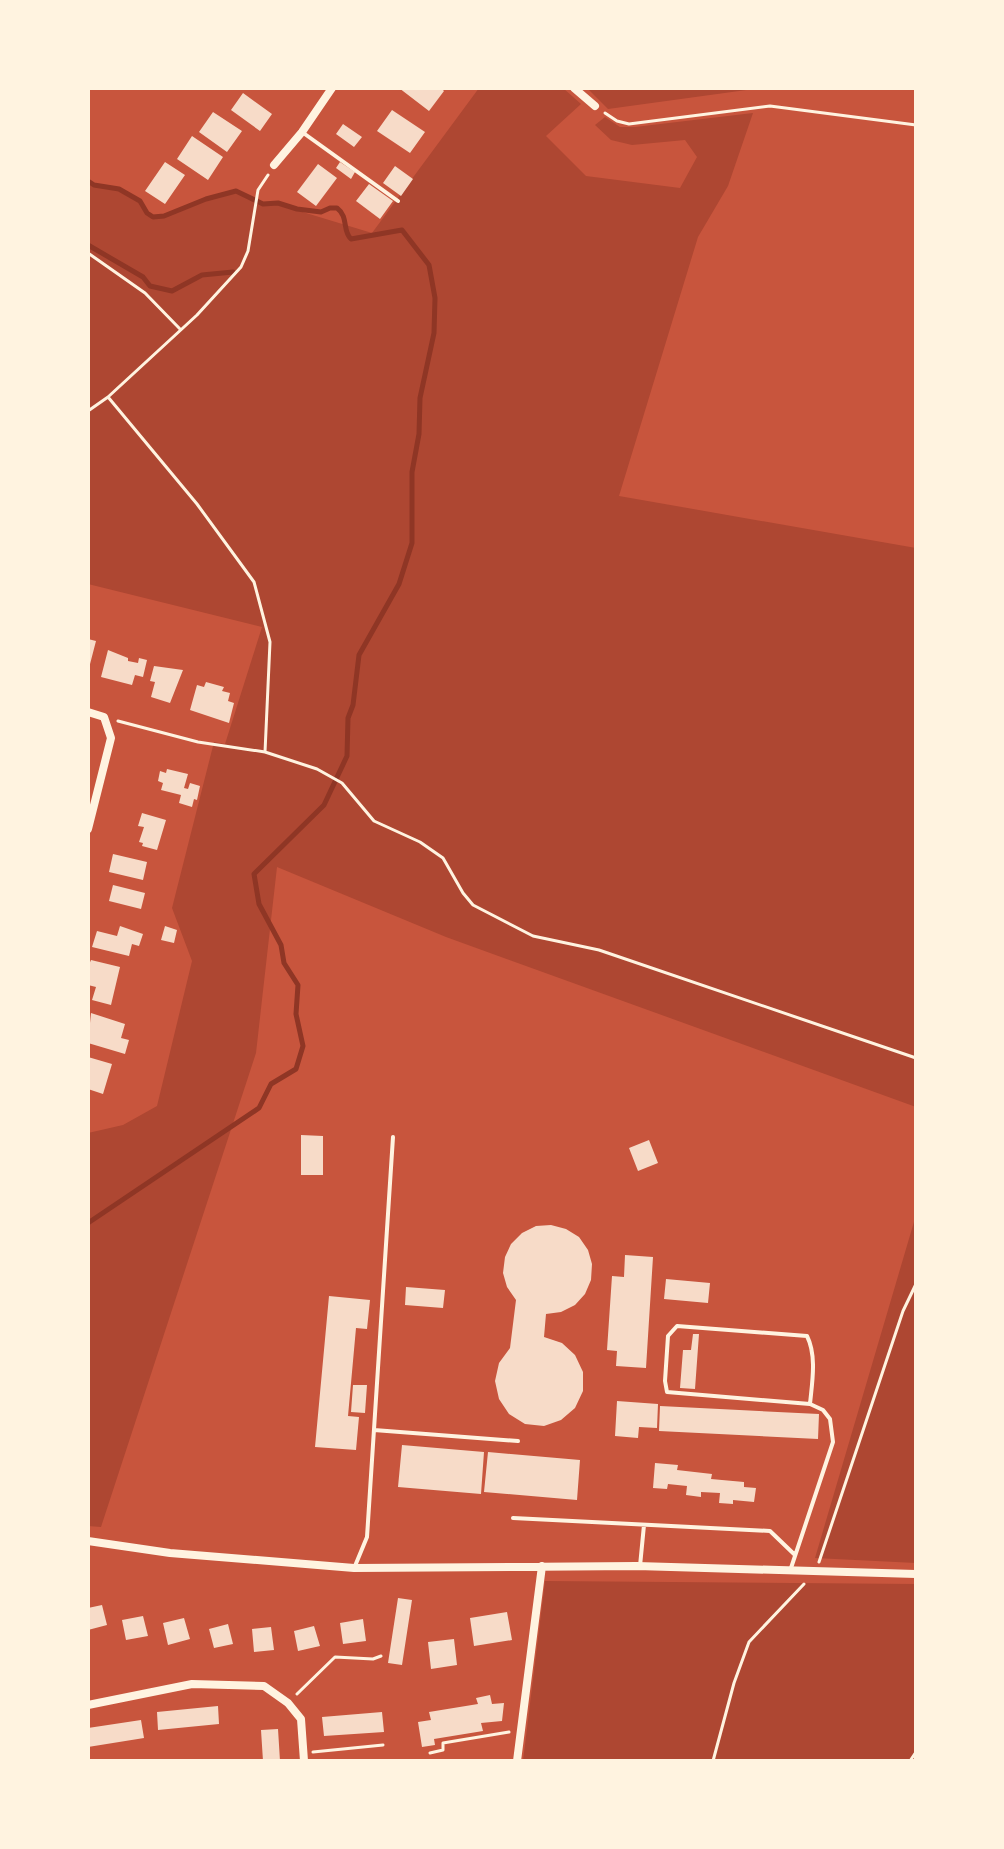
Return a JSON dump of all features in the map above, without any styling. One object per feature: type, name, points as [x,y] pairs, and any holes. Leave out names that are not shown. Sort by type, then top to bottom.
[{"type":"street","points":[[274,165],[302,132],[332,88]]},
{"type":"street","points":[[574,88],[595,106]]},
{"type":"street","points":[[88,712],[104,717],[111,738],[88,829]]},
{"type":"street","points":[[88,1541],[170,1553],[354,1568],[640,1566],[916,1574]]},
{"type":"street","points":[[517,1761],[542,1566]]},
{"type":"street","points":[[88,1705],[192,1684],[264,1686],[288,1703],[301,1719],[305,1757]]},
{"type":"lane","points":[[302,132],[398,201]]},
{"type":"lane","points":[[354,1568],[367,1537],[393,1137]]},
{"type":"lane","points":[[790,1571],[833,1442],[830,1419],[823,1410],[810,1404],[667,1392],[668,1336],[677,1326],[807,1336],[811,1345],[813,1375],[810,1404]]},
{"type":"lane","points":[[374,1430],[518,1441]]},
{"type":"lane","points":[[513,1518],[770,1531],[795,1555]]},
{"type":"lane","points":[[640,1566],[644,1525]]},
{"type":"path","points":[[595,106],[617,121],[629,124],[770,106],[916,125]]},
{"type":"path","points":[[88,411],[90,405],[108,397],[215,298],[241,267],[248,251],[258,190],[274,165]]},
{"type":"path","points":[[88,253],[145,293],[180,329]]},
{"type":"path","points":[[108,397],[197,504],[254,582],[270,642],[265,752]]},
{"type":"path","points":[[104,717],[198,742],[265,752],[342,783],[374,821],[420,842],[443,858],[473,905],[533,936],[599,950],[916,1058]]},
{"type":"path","points":[[713,1761],[734,1683],[749,1642],[815,1572],[903,1311],[916,1284]]},
{"type":"path","points":[[288,1703],[335,1657],[373,1659],[381,1656]]},
{"type":"path","points":[[430,1753],[443,1750],[443,1743],[521,1730]]},
{"type":"path","points":[[305,1757],[383,1745]]},
{"type":"path","points":[[910,1761],[916,1752]]},
{"type":"shaded area","points":[[479,88],[563,88],[581,104],[546,136],[586,176],[680,188],[697,157],[685,140],[632,145],[611,140],[595,125],[605,117],[620,127],[635,127],[753,113],[728,186],[698,237],[619,496],[916,548],[916,1107],[446,937],[277,867],[256,1053],[101,1527],[88,1526],[88,1133],[123,1125],[157,1106],[192,961],[172,908],[214,742],[225,744],[262,627],[88,584],[88,181],[119,189],[139,200],[150,215],[166,215],[237,192],[372,233]]},
{"type":"shaded area","points":[[587,88],[761,88],[608,109]]},
{"type":"shaded area","points":[[916,1215],[916,1563],[815,1558]]},
{"type":"shaded area","points":[[545,1581],[916,1584],[916,1761],[523,1761]]},
{"type":"building","points":[[399,88],[441,88],[444,91],[429,111]]},
{"type":"building","points":[[243,93],[272,114],[260,131],[231,110]]},
{"type":"building","points":[[392,110],[425,132],[410,153],[377,131]]},
{"type":"building","points":[[213,112],[242,131],[227,152],[199,132]]},
{"type":"building","points":[[343,124],[362,137],[354,147],[336,134]]},
{"type":"building","points":[[192,136],[223,157],[208,180],[177,159]]},
{"type":"building","points":[[165,162],[185,175],[165,204],[145,191]]},
{"type":"building","points":[[340,162],[355,172],[351,179],[336,168]]},
{"type":"building","points":[[318,164],[337,178],[316,206],[297,192]]},
{"type":"building","points":[[395,166],[413,179],[401,196],[383,183]]},
{"type":"building","points":[[369,184],[393,201],[380,219],[356,201]]},
{"type":"building","points":[[88,639],[96,641],[89,668],[88,668]]},
{"type":"building","points":[[108,650],[128,658],[128,661],[138,663],[139,658],[147,660],[143,677],[135,675],[132,685],[101,677]]},
{"type":"building","points":[[154,666],[183,670],[170,703],[151,697],[155,682],[150,681]]},
{"type":"building","points":[[206,682],[224,687],[222,691],[230,693],[228,701],[234,703],[229,723],[190,710],[197,685],[204,687]]},
{"type":"building","points":[[167,769],[188,774],[184,788],[188,789],[190,783],[200,786],[192,807],[179,803],[181,795],[161,790],[163,783],[158,781],[160,771],[166,773]]},
{"type":"building","points":[[142,813],[166,820],[157,850],[142,846],[143,843],[139,842],[144,827],[138,826]]},
{"type":"building","points":[[113,854],[147,862],[143,880],[109,872]]},
{"type":"building","points":[[113,885],[145,893],[141,909],[109,901]]},
{"type":"building","points":[[120,926],[143,934],[139,946],[132,944],[129,956],[92,947],[97,931],[117,936]]},
{"type":"building","points":[[165,926],[177,930],[174,943],[161,940]]},
{"type":"building","points":[[91,960],[120,967],[111,1005],[92,1000],[96,987],[88,985]]},
{"type":"building","points":[[91,1013],[125,1024],[121,1038],[129,1040],[125,1054],[88,1043]]},
{"type":"building","points":[[88,1057],[112,1064],[103,1094],[88,1089]]},
{"type":"building","points":[[301,1135],[323,1136],[323,1175],[301,1175]]},
{"type":"building","points":[[649,1140],[658,1163],[638,1171],[629,1148]]},
{"type":"building","points":[[551,1225],[579,1237],[588,1250],[592,1264],[591,1280],[585,1294],[575,1305],[561,1312],[546,1314],[544,1337],[562,1343],[575,1355],[583,1372],[583,1391],[575,1408],[561,1420],[544,1426],[525,1424],[509,1414],[499,1399],[495,1381],[499,1363],[510,1348],[516,1300],[507,1287],[503,1273],[505,1257],[511,1244],[522,1233],[536,1226]]},
{"type":"building","points":[[625,1255],[653,1257],[646,1368],[616,1366],[617,1351],[607,1350],[612,1276],[624,1277]]},
{"type":"building","points":[[666,1279],[710,1283],[708,1303],[664,1299]]},
{"type":"building","points":[[406,1287],[445,1290],[443,1308],[405,1305]]},
{"type":"building","points":[[329,1296],[370,1300],[367,1329],[356,1328],[348,1416],[359,1417],[356,1450],[315,1447]]},
{"type":"building","points":[[693,1334],[699,1334],[695,1389],[680,1388],[683,1350],[691,1350]]},
{"type":"building","points":[[353,1385],[367,1385],[365,1413],[351,1412]]},
{"type":"building","points":[[617,1401],[658,1404],[657,1428],[639,1427],[638,1438],[615,1436]]},
{"type":"building","points":[[660,1406],[819,1414],[818,1439],[659,1431]]},
{"type":"building","points":[[402,1445],[484,1452],[481,1494],[398,1487]]},
{"type":"building","points":[[488,1452],[580,1460],[577,1500],[484,1492]]},
{"type":"building","points":[[655,1463],[678,1465],[677,1470],[712,1474],[711,1479],[744,1482],[744,1487],[756,1488],[754,1502],[733,1500],[733,1504],[719,1503],[720,1493],[701,1492],[701,1497],[686,1495],[687,1486],[668,1484],[667,1489],[653,1488]]},
{"type":"building","points":[[398,1598],[412,1600],[402,1665],[388,1663]]},
{"type":"building","points":[[102,1605],[107,1625],[88,1630],[88,1608]]},
{"type":"building","points":[[507,1612],[512,1640],[474,1646],[470,1618]]},
{"type":"building","points":[[143,1616],[148,1636],[126,1640],[122,1620]]},
{"type":"building","points":[[184,1618],[190,1639],[168,1645],[163,1623]]},
{"type":"building","points":[[363,1619],[366,1641],[343,1644],[340,1623]]},
{"type":"building","points":[[228,1624],[233,1644],[214,1648],[209,1629]]},
{"type":"building","points":[[314,1626],[320,1646],[298,1651],[294,1631]]},
{"type":"building","points":[[271,1627],[274,1650],[254,1652],[252,1629]]},
{"type":"building","points":[[454,1639],[457,1665],[431,1669],[428,1642]]},
{"type":"building","points":[[490,1695],[492,1704],[504,1703],[502,1721],[481,1723],[483,1731],[434,1739],[435,1745],[422,1747],[418,1722],[431,1720],[429,1712],[478,1704],[476,1698]]},
{"type":"building","points":[[218,1706],[219,1724],[158,1730],[157,1712]]},
{"type":"building","points":[[382,1712],[384,1732],[324,1736],[322,1717]]},
{"type":"building","points":[[141,1720],[144,1738],[88,1747],[88,1728]]},
{"type":"building","points":[[278,1729],[280,1761],[263,1761],[261,1730]]},
{"type":"waterway","points":[[88,181],[119,189],[140,201],[153,217],[236,191],[263,204],[278,203],[321,212],[337,208],[351,239],[402,230],[429,265],[435,298],[434,333],[420,398],[419,434],[412,472],[412,543],[399,584],[359,655],[353,705],[348,718],[347,756],[324,805],[254,874],[259,904],[281,945],[284,963],[298,985],[296,1014],[303,1046],[296,1069],[271,1084],[259,1108],[88,1223]]},
{"type":"waterway","points":[[88,245],[143,277],[150,286],[172,291],[202,275],[233,272]]}]
